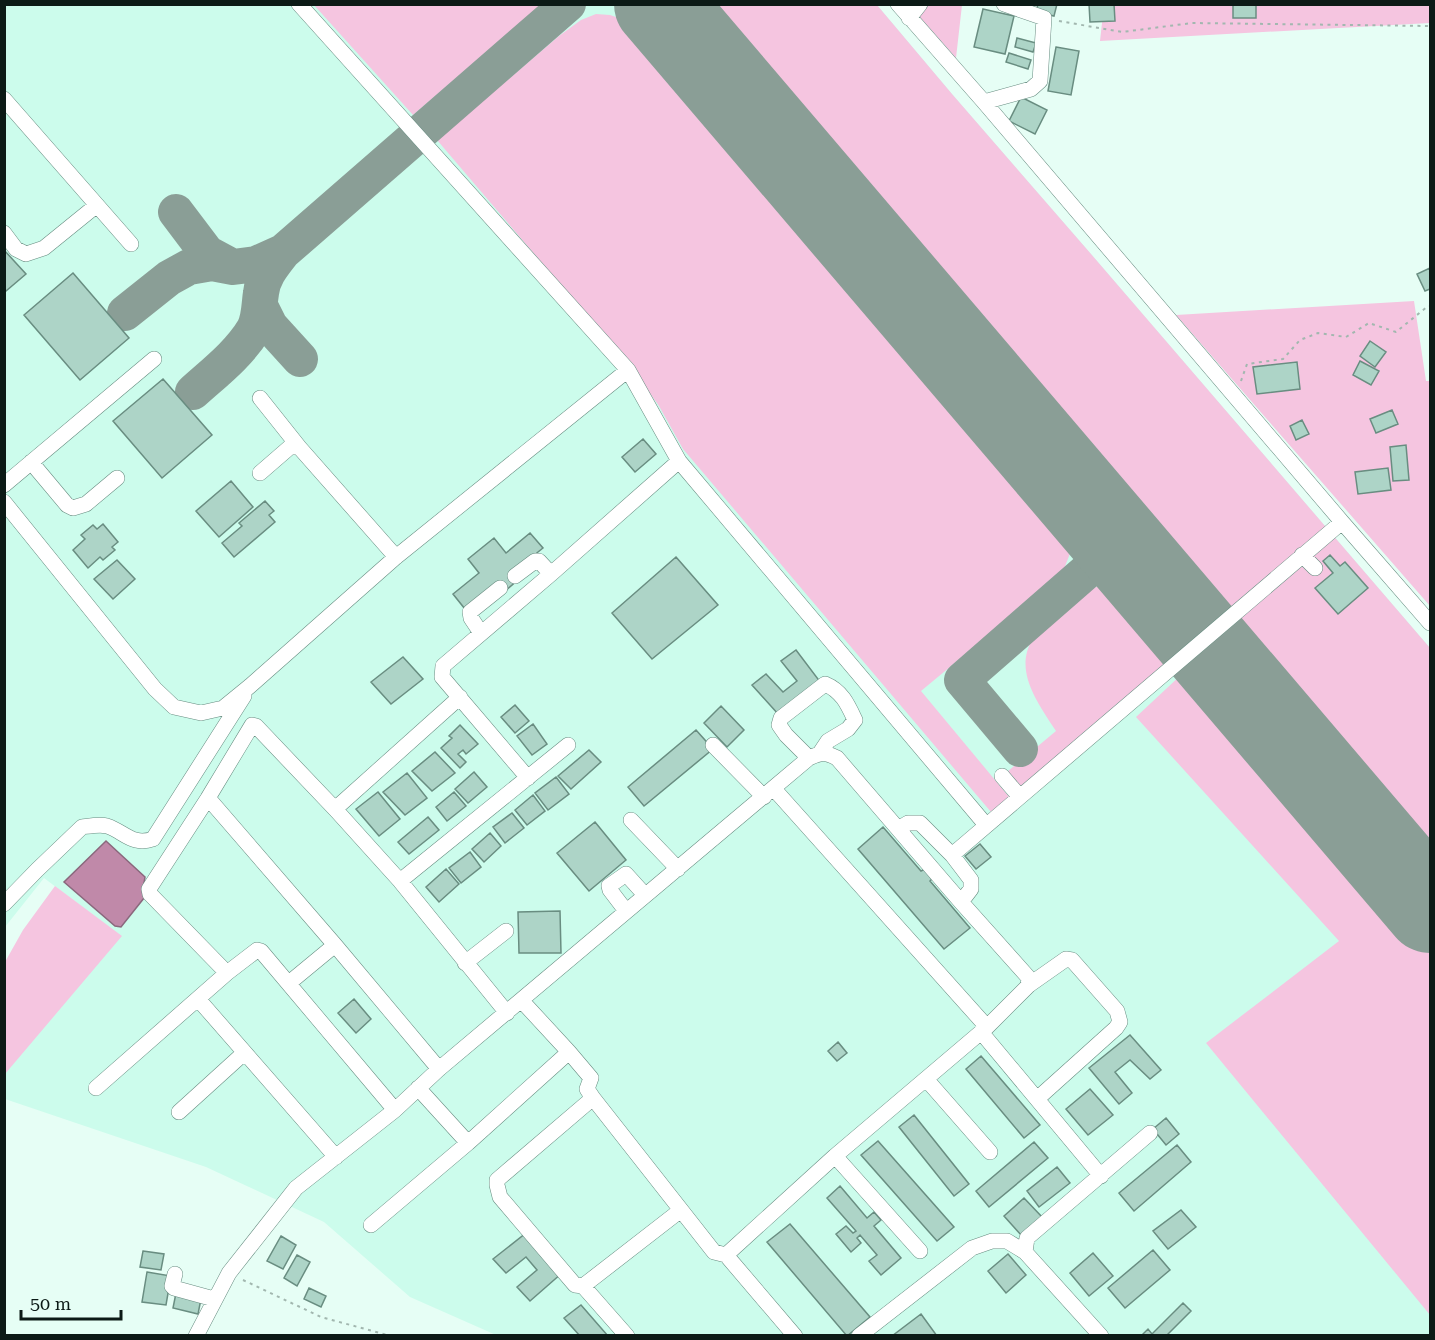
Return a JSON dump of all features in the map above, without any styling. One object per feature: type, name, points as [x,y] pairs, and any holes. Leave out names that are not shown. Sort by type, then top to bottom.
[{"type":"street","points":[[299,4],[628,370],[679,461],[986,825]]},
{"type":"street","points":[[898,4],[1431,623]]},
{"type":"street","points":[[909,18],[920,4]]},
{"type":"street","points":[[984,102],[1031,89],[1040,81],[1044,18],[1004,4]]},
{"type":"street","points":[[4,99],[131,244]]},
{"type":"street","points":[[4,233],[16,249],[26,254],[44,248],[97,205]]},
{"type":"street","points":[[8,475],[32,462],[154,359]]},
{"type":"street","points":[[4,502],[155,689],[174,707],[201,714],[223,708],[396,557],[628,370]]},
{"type":"street","points":[[260,398],[299,447],[396,557]]},
{"type":"street","points":[[260,473],[290,447],[299,447]]},
{"type":"street","points":[[528,778],[442,677],[443,666],[679,461]]},
{"type":"street","points":[[32,462],[67,505],[73,508],[86,504],[117,478]]},
{"type":"street","points":[[952,855],[1342,522]]},
{"type":"street","points":[[1302,555],[1315,568]]},
{"type":"street","points":[[514,576],[535,561],[539,561],[551,574]]},
{"type":"street","points":[[482,633],[471,618],[470,612],[500,588]]},
{"type":"street","points":[[196,1335],[229,1273],[296,1188],[395,1110],[439,1069],[645,895],[815,756],[828,741],[848,729],[855,720],[844,698],[830,685],[825,684],[781,718],[779,725],[786,735],[815,756],[828,754],[837,758],[1028,977],[1029,984]]},
{"type":"street","points":[[4,904],[82,827],[105,825],[134,840],[144,842],[153,839],[250,686]]},
{"type":"street","points":[[335,808],[460,697]]},
{"type":"street","points":[[227,973],[150,894],[149,889],[252,725],[256,726],[335,808],[400,880],[507,1013]]},
{"type":"street","points":[[713,745],[769,793],[984,1030],[1101,1176]]},
{"type":"street","points":[[400,880],[568,746]]},
{"type":"street","points":[[1002,776],[1020,797]]},
{"type":"street","points":[[208,798],[439,1069]]},
{"type":"street","points":[[631,819],[678,869]]},
{"type":"street","points":[[898,830],[908,823],[920,823],[952,855],[971,880],[972,889],[961,902]]},
{"type":"street","points":[[627,911],[609,886],[626,874],[645,895]]},
{"type":"street","points":[[465,963],[506,931]]},
{"type":"street","points":[[289,983],[335,945]]},
{"type":"street","points":[[96,1088],[227,973],[257,950],[261,951],[289,983],[395,1110]]},
{"type":"street","points":[[726,1255],[835,1156],[984,1030],[1029,984],[1066,959],[1072,960],[1117,1011],[1120,1022],[1116,1029],[1037,1099]]},
{"type":"street","points":[[198,999],[336,1156]]},
{"type":"street","points":[[521,1000],[591,1078],[587,1089],[593,1098],[714,1252],[726,1255],[795,1335]]},
{"type":"street","points":[[371,1225],[468,1143],[569,1052]]},
{"type":"street","points":[[179,1112],[244,1053]]},
{"type":"street","points":[[926,1079],[990,1152]]},
{"type":"street","points":[[418,1088],[468,1143]]},
{"type":"street","points":[[593,1098],[497,1180],[496,1185],[500,1197],[507,1206],[574,1285],[583,1286],[627,1335]]},
{"type":"street","points":[[1025,1252],[1027,1238],[1150,1134]]},
{"type":"street","points":[[835,1156],[920,1251]]},
{"type":"street","points":[[583,1286],[681,1210]]},
{"type":"street","points":[[859,1335],[972,1248],[992,1241],[1007,1241],[1025,1252],[1101,1335]]},
{"type":"street","points":[[174,1274],[172,1286],[174,1288],[214,1299]]},
{"type":"path","points":[[1044,18],[1122,32],[1192,23],[1431,26]]},
{"type":"path","points":[[1236,398],[1246,364],[1282,359],[1300,340],[1318,333],[1346,337],[1369,323],[1396,332],[1431,306]]},
{"type":"path","points":[[229,1273],[321,1317],[392,1335]]},
{"type":"shaded area","points":[[5,5],[877,5],[1430,648],[1430,1335],[496,1335],[410,1297],[324,1222],[206,1167],[5,1099],[5,1072],[121,936],[44,878],[5,927]]},
{"type":"shaded area","points":[[314,5],[542,5],[413,115]]},
{"type":"shaded area","points":[[700,5],[877,5],[1430,648],[1430,880],[714,43]]},
{"type":"shaded area","points":[[909,5],[962,5],[956,58]]},
{"type":"shaded area","points":[[1104,5],[1430,5],[1430,23],[1100,41]]},
{"type":"shaded area","points":[[596,14],[610,15],[628,21],[654,49],[689,62],[1071,513],[1075,535],[1062,574],[921,691],[1010,798],[991,812],[683,449],[659,406],[634,371],[437,140],[559,36],[581,20]]},
{"type":"shaded area","points":[[1414,301],[1426,381],[1430,381],[1430,606],[1176,315]]},
{"type":"shaded area","points":[[1108,584],[1140,594],[1189,650],[1023,790],[1007,772],[1056,731],[1036,699],[1026,671],[1026,657],[1031,642],[1040,628],[1056,612],[1087,591]]},
{"type":"shaded area","points":[[1197,660],[1430,933],[1430,1315],[1206,1043],[1339,941],[1136,717]]},
{"type":"shaded area","points":[[106,841],[145,877],[144,883],[148,893],[121,927],[115,926],[64,882]]},
{"type":"shaded area","points":[[55,886],[122,936],[5,1074],[5,962],[23,930]]},
{"type":"building","points":[[1038,4],[1057,4],[1054,16],[1036,12]]},
{"type":"building","points":[[1089,4],[1114,4],[1115,21],[1090,22]]},
{"type":"building","points":[[1233,4],[1256,4],[1256,18],[1233,18]]},
{"type":"building","points":[[983,9],[1014,16],[1005,54],[974,47]]},
{"type":"building","points":[[1017,38],[1036,43],[1033,52],[1015,47]]},
{"type":"building","points":[[1056,47],[1079,51],[1071,95],[1048,91]]},
{"type":"building","points":[[1009,53],[1031,60],[1028,69],[1006,62]]},
{"type":"building","points":[[1021,97],[1047,110],[1035,134],[1009,121]]},
{"type":"building","points":[[4,250],[26,274],[6,291],[4,289]]},
{"type":"building","points":[[1430,268],[1430,289],[1425,291],[1417,274]]},
{"type":"building","points":[[73,273],[129,338],[80,380],[24,315]]},
{"type":"building","points":[[1370,341],[1386,352],[1375,367],[1360,356]]},
{"type":"building","points":[[1360,361],[1379,371],[1371,385],[1353,375]]},
{"type":"building","points":[[1297,362],[1300,389],[1257,394],[1253,367]]},
{"type":"building","points":[[163,379],[212,435],[162,478],[113,421]]},
{"type":"building","points":[[1392,410],[1398,424],[1376,433],[1370,419]]},
{"type":"building","points":[[1302,420],[1309,434],[1296,440],[1290,426]]},
{"type":"building","points":[[643,439],[656,454],[635,472],[622,457]]},
{"type":"building","points":[[1406,445],[1409,480],[1393,481],[1390,447]]},
{"type":"building","points":[[1388,468],[1391,490],[1358,494],[1355,472]]},
{"type":"building","points":[[231,481],[253,507],[219,537],[196,511]]},
{"type":"building","points":[[265,501],[274,511],[269,515],[275,522],[234,557],[222,543],[242,526],[239,523]]},
{"type":"building","points":[[103,524],[118,542],[112,547],[115,550],[103,560],[100,557],[88,568],[73,550],[85,539],[81,535],[93,525],[97,529]]},
{"type":"building","points":[[530,533],[543,548],[512,573],[518,580],[504,592],[465,609],[453,594],[479,573],[468,559],[494,538],[506,553]]},
{"type":"building","points":[[1330,555],[1340,566],[1345,562],[1368,588],[1338,614],[1315,588],[1333,573],[1323,561]]},
{"type":"building","points":[[676,557],[718,605],[652,659],[612,613]]},
{"type":"building","points":[[117,560],[135,579],[113,599],[94,579]]},
{"type":"building","points":[[796,650],[821,683],[779,715],[752,685],[766,674],[783,692],[797,681],[781,661]]},
{"type":"building","points":[[403,657],[423,679],[391,704],[371,682]]},
{"type":"building","points":[[515,705],[529,721],[515,733],[501,717]]},
{"type":"building","points":[[721,706],[744,730],[727,747],[704,723]]},
{"type":"building","points":[[533,724],[547,744],[532,755],[517,736]]},
{"type":"building","points":[[460,725],[478,744],[466,754],[463,750],[458,754],[466,762],[460,768],[441,748],[452,738],[449,736]]},
{"type":"building","points":[[696,730],[713,749],[644,806],[628,787]]},
{"type":"building","points":[[589,750],[601,762],[571,789],[558,776]]},
{"type":"building","points":[[435,752],[455,773],[432,791],[412,771]]},
{"type":"building","points":[[474,772],[487,787],[468,803],[455,789]]},
{"type":"building","points":[[407,773],[427,798],[405,815],[383,792]]},
{"type":"building","points":[[556,777],[569,794],[548,810],[535,793]]},
{"type":"building","points":[[378,792],[400,819],[379,836],[356,809]]},
{"type":"building","points":[[454,792],[466,806],[447,821],[436,807]]},
{"type":"building","points":[[533,795],[545,811],[527,825],[515,810]]},
{"type":"building","points":[[512,813],[524,828],[505,843],[493,827]]},
{"type":"building","points":[[428,817],[439,830],[409,854],[398,842]]},
{"type":"building","points":[[595,822],[626,860],[589,891],[557,853]]},
{"type":"building","points":[[883,827],[921,871],[925,869],[932,879],[930,881],[970,928],[944,949],[858,849]]},
{"type":"building","points":[[490,833],[501,846],[484,862],[472,849]]},
{"type":"building","points":[[980,844],[991,857],[976,869],[965,856]]},
{"type":"building","points":[[470,852],[481,867],[461,883],[449,868]]},
{"type":"building","points":[[446,869],[459,884],[439,902],[426,887]]},
{"type":"building","points":[[560,911],[561,953],[519,953],[518,912]]},
{"type":"building","points":[[354,999],[371,1019],[356,1033],[338,1013]]},
{"type":"building","points":[[1130,1035],[1161,1070],[1150,1079],[1130,1060],[1115,1072],[1132,1093],[1119,1104],[1089,1068]]},
{"type":"building","points":[[838,1042],[847,1053],[837,1061],[828,1051]]},
{"type":"building","points":[[981,1056],[1040,1125],[1024,1138],[966,1069]]},
{"type":"building","points":[[1090,1089],[1113,1115],[1088,1135],[1066,1109]]},
{"type":"building","points":[[914,1115],[969,1184],[954,1196],[899,1127]]},
{"type":"building","points":[[1166,1118],[1179,1134],[1166,1145],[1153,1129]]},
{"type":"building","points":[[878,1141],[954,1227],[937,1241],[861,1155]]},
{"type":"building","points":[[1034,1142],[1048,1158],[989,1207],[976,1191]]},
{"type":"building","points":[[1177,1145],[1191,1162],[1134,1211],[1119,1193]]},
{"type":"building","points":[[1057,1167],[1070,1183],[1039,1207],[1027,1191]]},
{"type":"building","points":[[840,1186],[867,1218],[874,1212],[881,1220],[874,1226],[901,1258],[881,1275],[869,1261],[877,1255],[860,1235],[857,1238],[861,1243],[851,1252],[836,1234],[846,1226],[853,1233],[856,1231],[827,1198]]},
{"type":"building","points":[[1024,1198],[1042,1217],[1021,1235],[1004,1216]]},
{"type":"building","points":[[1181,1210],[1196,1227],[1168,1249],[1153,1231]]},
{"type":"building","points":[[790,1224],[870,1317],[847,1336],[767,1242]]},
{"type":"building","points":[[526,1233],[562,1273],[530,1301],[517,1287],[537,1270],[526,1257],[506,1273],[493,1259]]},
{"type":"building","points":[[281,1236],[296,1245],[283,1269],[267,1261]]},
{"type":"building","points":[[1153,1250],[1170,1270],[1125,1308],[1108,1288]]},
{"type":"building","points":[[143,1251],[164,1254],[161,1270],[140,1267]]},
{"type":"building","points":[[1093,1253],[1113,1276],[1089,1296],[1070,1273]]},
{"type":"building","points":[[1008,1254],[1026,1275],[1006,1293],[988,1271]]},
{"type":"building","points":[[297,1255],[310,1262],[297,1286],[284,1278]]},
{"type":"building","points":[[147,1272],[171,1276],[166,1305],[142,1302]]},
{"type":"building","points":[[309,1288],[326,1296],[321,1307],[304,1299]]},
{"type":"building","points":[[176,1293],[201,1299],[198,1314],[173,1308]]},
{"type":"building","points":[[1183,1303],[1191,1311],[1166,1336],[1141,1336],[1148,1329],[1152,1334]]},
{"type":"building","points":[[581,1305],[608,1336],[580,1336],[564,1318]]},
{"type":"building","points":[[921,1314],[937,1336],[892,1336]]},
{"type":"taxiway","points":[[193,392],[234,355],[254,329],[264,281],[283,252],[568,4]]},
{"type":"taxiway","points":[[176,212],[207,253],[233,267]]},
{"type":"taxiway","points":[[125,313],[169,278],[189,267],[212,263],[233,267],[256,264],[283,252]]},
{"type":"taxiway","points":[[260,306],[270,326],[300,359]]},
{"type":"taxiway","points":[[1020,749],[962,680],[1119,543]]},
{"type":"runway","points":[[659,4],[1430,908]]}]
